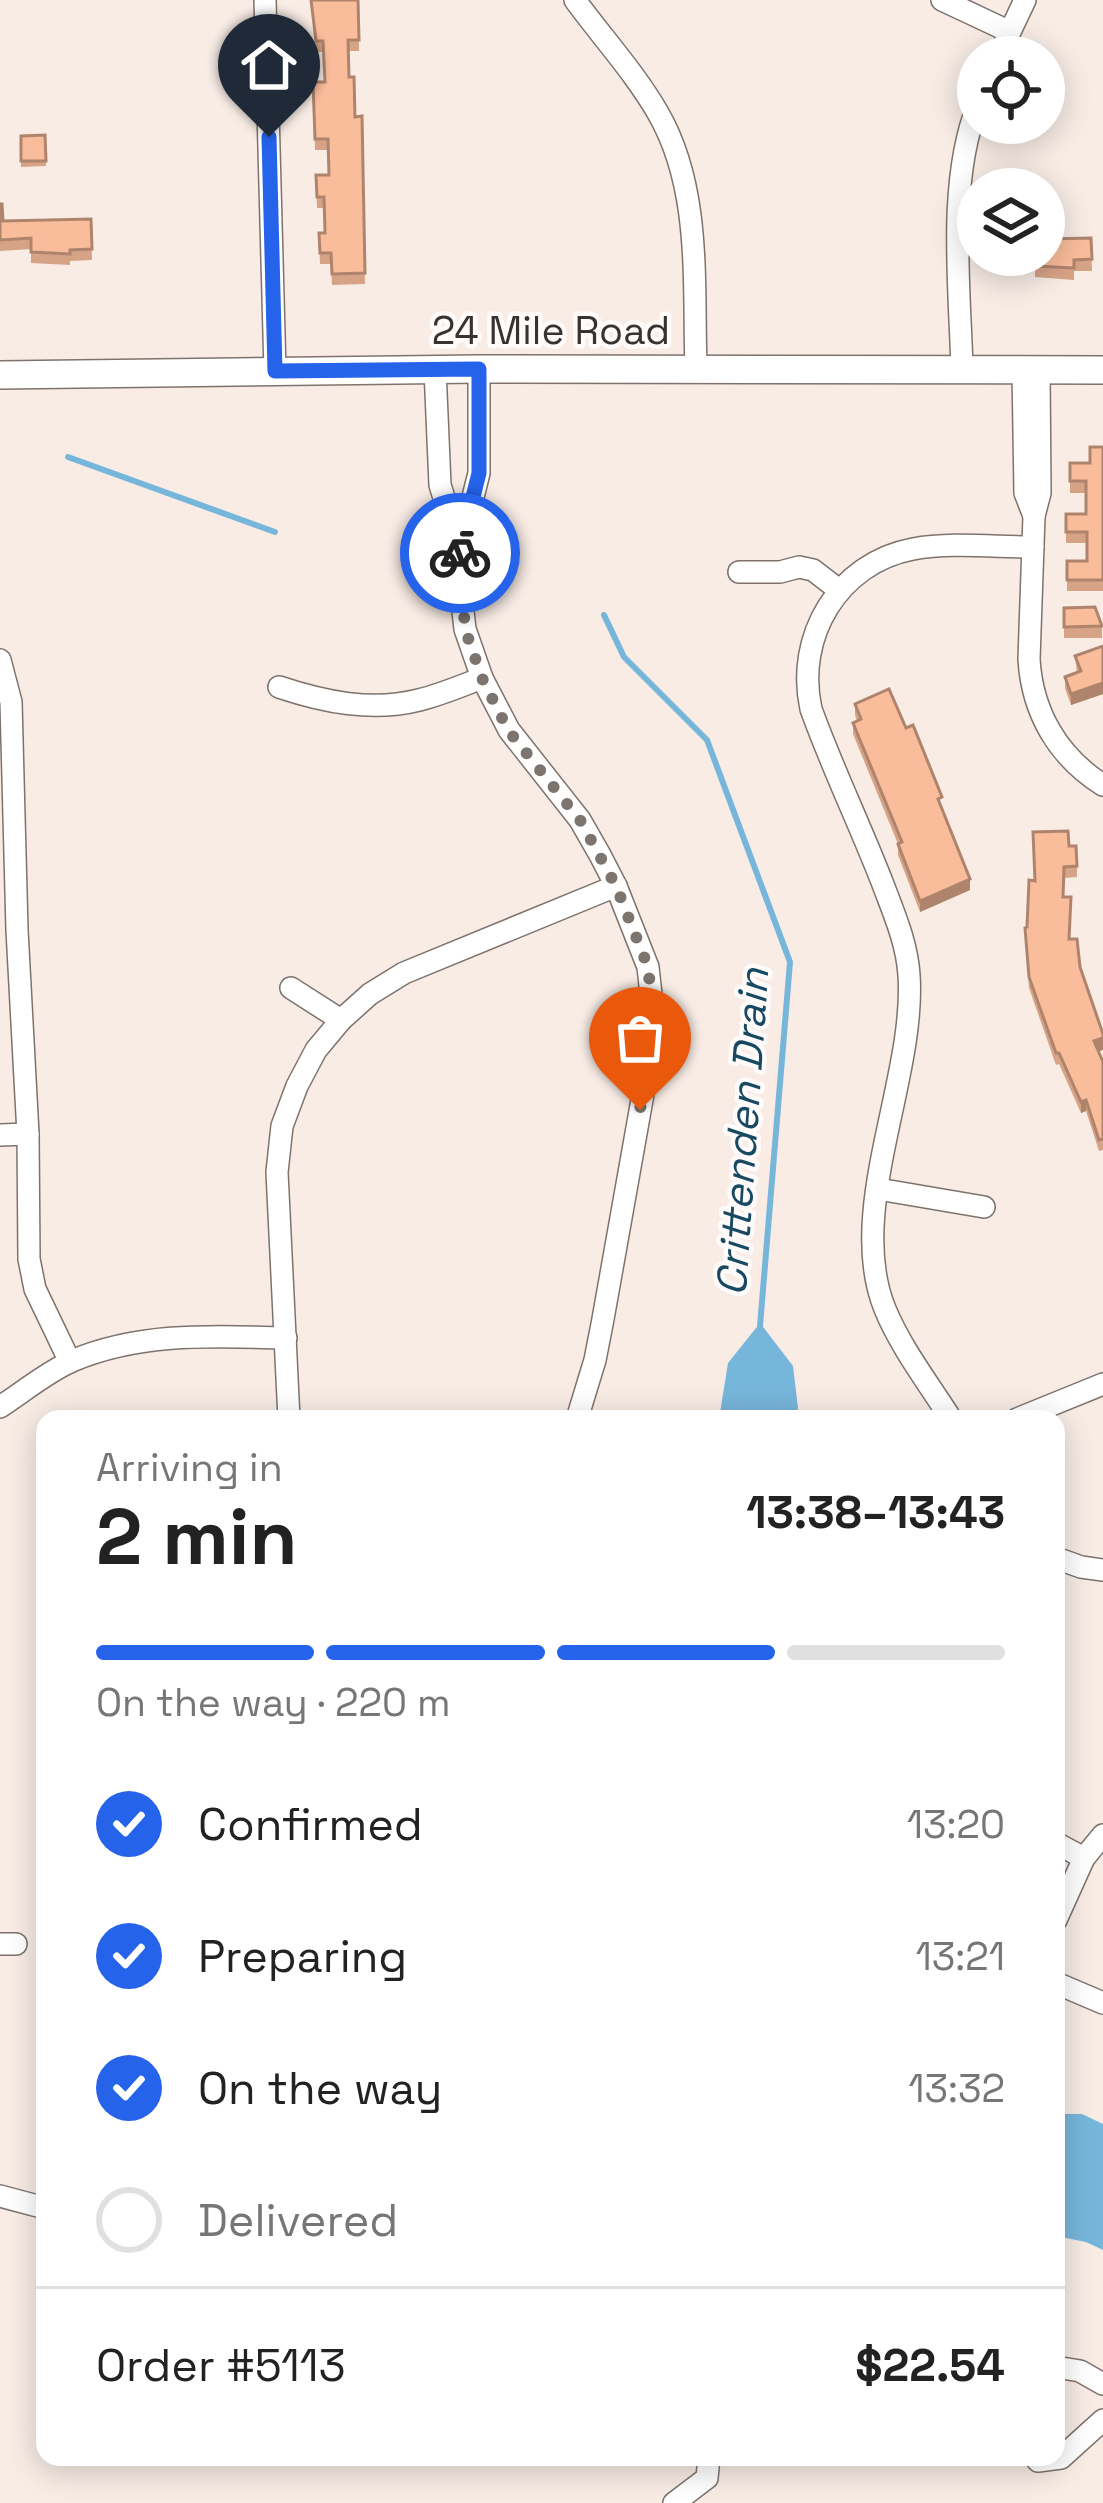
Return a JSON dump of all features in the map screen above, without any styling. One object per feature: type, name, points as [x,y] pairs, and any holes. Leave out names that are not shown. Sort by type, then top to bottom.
[{"type":"street","points":[[265,0],[275,371]]},
{"type":"street","points":[[575,0],[658,112],[677,154],[687,185],[691,228],[696,368]]},
{"type":"street","points":[[941,0],[1009,31]]},
{"type":"street","points":[[1007,36],[1025,0]]},
{"type":"street","points":[[962,370],[959,204],[966,144]]},
{"type":"street","points":[[435,369],[440,485],[459,519]]},
{"type":"street","name":"24 Mile Road","points":[[0,375],[435,369],[1103,370]]},
{"type":"street","points":[[479,369],[479,473],[472,501],[459,519],[465,629],[508,730],[580,820],[616,886],[648,967],[653,1012],[648,1066],[603,1319],[580,1410]]},
{"type":"street","points":[[1031,370],[1032,452],[1040,493],[1034,516],[1029,659],[1033,688],[1052,737],[1103,785]]},
{"type":"street","points":[[946,1410],[884,1308],[872,1241],[909,1003],[907,954],[816,721],[806,673],[819,621],[839,590],[881,559],[916,548],[1033,547]]},
{"type":"street","points":[[739,572],[800,567],[813,570],[839,590]]},
{"type":"street","points":[[0,660],[11,702],[29,1259],[35,1289],[70,1362]]},
{"type":"street","points":[[279,687],[320,700],[393,705],[482,678]]},
{"type":"street","points":[[289,1410],[278,1172],[282,1126],[316,1050],[370,994],[404,973],[616,886]]},
{"type":"street","points":[[291,988],[341,1020]]},
{"type":"street","points":[[0,1135],[28,1133]]},
{"type":"street","points":[[878,1189],[984,1207]]},
{"type":"street","points":[[0,1407],[70,1362],[138,1341],[286,1338]]},
{"type":"street","points":[[1039,1410],[1103,1384]]},
{"type":"street","points":[[1065,1561],[1103,1570]]},
{"type":"street","points":[[1065,1900],[1084,1858],[1103,1835]]},
{"type":"street","points":[[1065,1848],[1084,1858]]},
{"type":"street","points":[[1065,1986],[1103,2003]]},
{"type":"street","points":[[0,2196],[36,2206]]},
{"type":"street","points":[[1065,2369],[1080,2371],[1103,2384]]},
{"type":"street","points":[[1065,2454],[1103,2420]]},
{"type":"street","points":[[674,2503],[707,2478],[709,2466]]},
{"type":"water","points":[[760,1323],[793,1366],[797,1410],[720,1410],[728,1363]]},
{"type":"water","points":[[1065,2114],[1082,2114],[1103,2124],[1103,2250],[1065,2238]]},
{"type":"building","points":[[311,0],[358,0],[359,40],[348,40],[355,117],[362,116],[365,273],[332,274],[331,253],[320,253],[324,197],[317,197],[316,175],[329,175],[328,139],[315,139],[313,82],[325,82],[323,41],[316,41]]},
{"type":"building","points":[[45,135],[46,161],[21,161],[21,136]]},
{"type":"building","points":[[0,204],[3,221],[91,219],[92,249],[70,250],[70,254],[31,252],[31,238],[0,240]]},
{"type":"building","points":[[1091,238],[1092,259],[1074,260],[1074,268],[1065,268],[1065,239]]},
{"type":"building","points":[[1090,447],[1103,447],[1103,580],[1067,580],[1067,561],[1087,561],[1087,532],[1066,532],[1066,514],[1086,514],[1086,481],[1070,481],[1070,463],[1090,463]]},
{"type":"building","points":[[1095,607],[1102,626],[1064,627],[1064,608]]},
{"type":"building","points":[[1103,646],[1103,683],[1071,694],[1065,677],[1081,671],[1075,656]]},
{"type":"building","points":[[889,689],[906,728],[913,725],[970,879],[920,901],[898,844],[902,842],[853,723],[861,719],[855,704]]},
{"type":"building","points":[[1068,831],[1069,846],[1076,846],[1077,866],[1064,867],[1063,897],[1071,897],[1069,939],[1077,939],[1080,967],[1103,1034],[1094,1041],[1103,1062],[1103,1139],[1099,1140],[1086,1100],[1081,1102],[1056,1053],[1029,977],[1025,928],[1029,880],[1035,881],[1033,832]]},
{"type":"waterway","name":"Crittenden Drain","points":[[68,457],[275,532]]},
{"type":"waterway","name":"Crittenden Drain","points":[[604,615],[624,657],[707,740],[790,962],[760,1326]]},
{"type":"way so far","points":[[460,553],[465,629],[482,678],[508,730],[580,820],[616,886],[648,967],[653,1012],[640,1110]]},
{"type":"route","points":[[269,137],[275,371],[479,369],[479,473],[472,501],[459,519],[460,553]]}]
